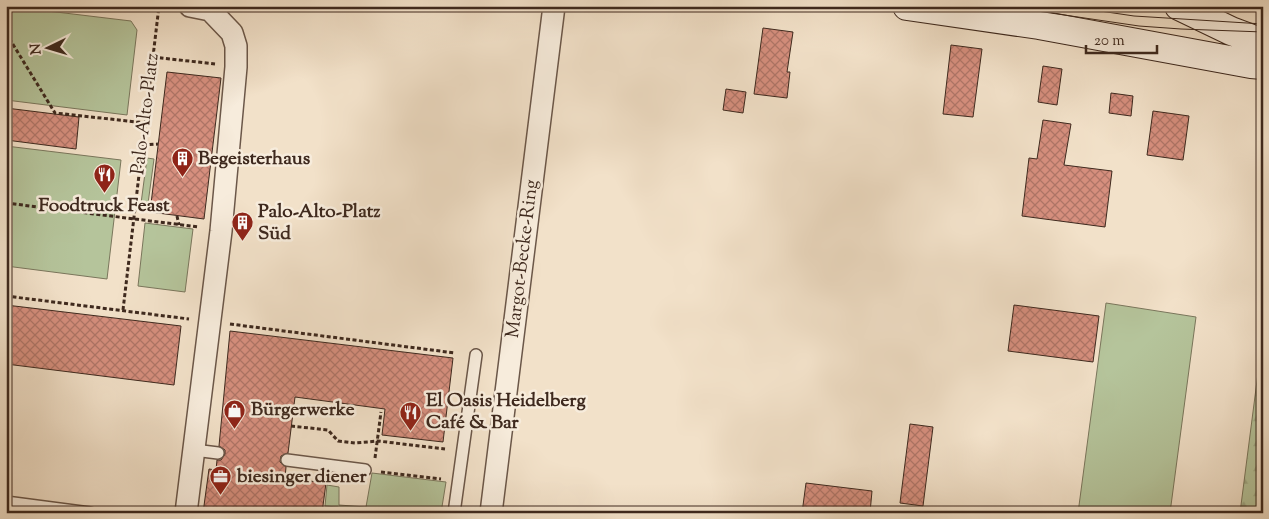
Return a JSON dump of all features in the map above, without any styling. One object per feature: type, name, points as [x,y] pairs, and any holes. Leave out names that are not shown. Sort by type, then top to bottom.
[{"type":"street","points":[[186,513],[222,231],[236,67],[236,46],[232,34],[220,13],[190,6]]},
{"type":"street","name":"Margot-Becke-Ring","points":[[491,513],[554,6]]},
{"type":"street","points":[[908,6],[1039,25],[1263,65]]},
{"type":"street","points":[[1179,6],[1263,43]]},
{"type":"lane","points":[[454,513],[476,355]]},
{"type":"lane","points":[[194,450],[218,453]]},
{"type":"lane","points":[[287,460],[365,470]]},
{"type":"lane","points":[[6,502],[90,513]]},
{"type":"path","name":"Palo-Alto-Platz","points":[[123,310],[160,6]]},
{"type":"path","points":[[1234,6],[1263,8]]},
{"type":"path","points":[[6,33],[55,113],[146,123]]},
{"type":"path","points":[[153,57],[236,67]]},
{"type":"path","points":[[143,145],[158,144]]},
{"type":"path","points":[[6,202],[222,231]]},
{"type":"path","points":[[177,216],[179,225]]},
{"type":"path","points":[[6,296],[455,353]]},
{"type":"path","points":[[378,441],[380,412]]},
{"type":"path","points":[[291,426],[328,430],[338,441],[356,443],[378,441],[447,449]]},
{"type":"path","points":[[365,470],[443,479]]},
{"type":"green space","points":[[6,6],[131,21],[137,30],[127,115],[6,100]]},
{"type":"green space","points":[[6,146],[121,160],[107,279],[6,266]]},
{"type":"green space","points":[[147,158],[154,159],[147,211],[140,211]]},
{"type":"green space","points":[[145,223],[193,229],[185,292],[138,286]]},
{"type":"green space","points":[[1106,303],[1196,317],[1170,513],[1078,513]]},
{"type":"green space","points":[[1263,334],[1263,513],[1240,513]]},
{"type":"green space","points":[[372,473],[446,482],[441,513],[358,513],[338,510],[338,507],[325,506],[327,485],[339,487],[339,505],[366,507]]},
{"type":"building","points":[[763,28],[793,32],[787,72],[790,72],[787,98],[754,94]]},
{"type":"building","points":[[951,45],[982,49],[973,117],[943,114]]},
{"type":"building","points":[[1043,66],[1062,69],[1057,105],[1038,102]]},
{"type":"building","name":"Begeisterhaus","points":[[167,72],[221,78],[204,219],[150,212]]},
{"type":"building","points":[[726,89],[746,92],[743,113],[723,110]]},
{"type":"building","points":[[1111,93],[1133,96],[1131,116],[1109,113]]},
{"type":"building","points":[[6,108],[79,117],[76,149],[6,140]]},
{"type":"building","points":[[1153,111],[1189,116],[1183,160],[1147,155]]},
{"type":"building","points":[[1043,120],[1071,124],[1064,165],[1112,171],[1105,227],[1022,216],[1029,158],[1037,159]]},
{"type":"building","points":[[6,305],[181,326],[174,385],[6,364]]},
{"type":"building","points":[[1014,305],[1099,316],[1093,362],[1008,351]]},
{"type":"building","points":[[230,331],[453,358],[443,442],[382,435],[385,409],[295,397],[288,453],[281,456],[280,462],[286,467],[285,478],[326,483],[322,513],[203,513],[209,469],[216,470],[217,460],[221,460],[225,454],[225,450],[219,446]]},
{"type":"building","points":[[910,424],[933,427],[923,506],[900,503]]},
{"type":"building","points":[[806,483],[872,491],[870,513],[802,513]]},
{"type":"tram line","points":[[1003,6],[1139,26],[1263,32]]},
{"type":"tram line","points":[[1066,6],[1134,16],[1263,24]]},
{"type":"place","name":"Begeisterhaus","points":[[182,178]]},
{"type":"place","name":"Foodtruck Feast","points":[[104,194]]},
{"type":"place","name":"Palo-Alto-Platz Süd","points":[[242,242]]},
{"type":"place","name":"Bürgerwerke","points":[[235,429]]},
{"type":"place","name":"El Oasis Heidelberg Café & Bar","points":[[410,431]]},
{"type":"place","name":"biesinger diener","points":[[221,496]]}]
